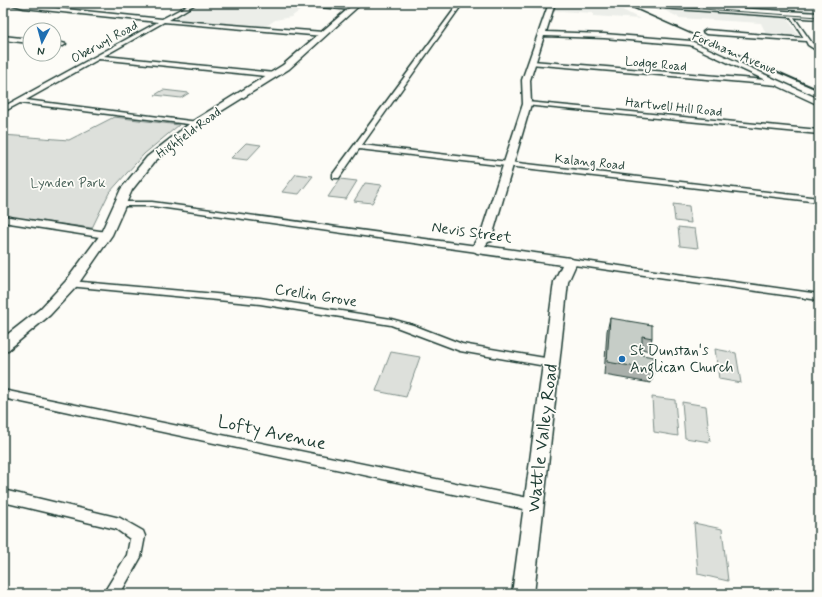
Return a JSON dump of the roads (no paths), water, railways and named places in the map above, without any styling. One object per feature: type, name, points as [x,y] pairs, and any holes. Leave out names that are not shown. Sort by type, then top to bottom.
[{"type":"highway","points":[[619,3],[712,6],[819,16]]},
{"type":"street","points":[[9,3],[24,7],[163,21],[323,34]]},
{"type":"street","name":"Oberwyl Road","points":[[3,110],[195,3]]},
{"type":"street","points":[[278,3],[352,9]]},
{"type":"street","name":"Highfield Road","points":[[5,342],[45,312],[71,284],[106,235],[127,188],[151,159],[196,123],[275,75],[359,3]]},
{"type":"street","points":[[336,176],[461,3]]},
{"type":"street","points":[[482,250],[507,164],[527,104],[526,82],[552,3]]},
{"type":"street","points":[[791,14],[807,40],[812,46],[819,50]]},
{"type":"street","points":[[706,32],[807,40]]},
{"type":"street","name":"Fordham Avenue","points":[[542,34],[604,36],[691,43],[819,102]]},
{"type":"street","points":[[3,38],[22,40]]},
{"type":"street","points":[[98,57],[275,75]]},
{"type":"street","name":"Lodge Road","points":[[532,63],[777,83]]},
{"type":"street","points":[[19,102],[196,123]]},
{"type":"street","name":"Hartwell Hill Road","points":[[527,104],[819,132]]},
{"type":"street","name":"Kalang Road","points":[[357,147],[819,200]]},
{"type":"street","name":"Nevis Street","points":[[121,204],[152,204],[819,297]]},
{"type":"street","points":[[3,219],[106,235]]},
{"type":"street","name":"Wattle Valley Road","points":[[523,594],[564,261]]},
{"type":"street","name":"Crellin Grove","points":[[71,284],[260,301],[391,322],[409,327],[460,347],[551,363]]},
{"type":"street","name":"Lofty Avenue","points":[[3,394],[533,505]]},
{"type":"street","points":[[3,496],[120,524],[138,536],[134,557],[111,594]]},
{"type":"tram line","points":[[614,3],[819,17]]},
{"type":"railway","points":[[622,3],[771,69]]},
{"type":"railway","points":[[769,68],[819,90]]},
{"type":"place","name":"St Dunstan's Anglican Church","points":[[622,359]]},
{"type":"park label","name":"Lynden Park","points":[[68,182]]}]
